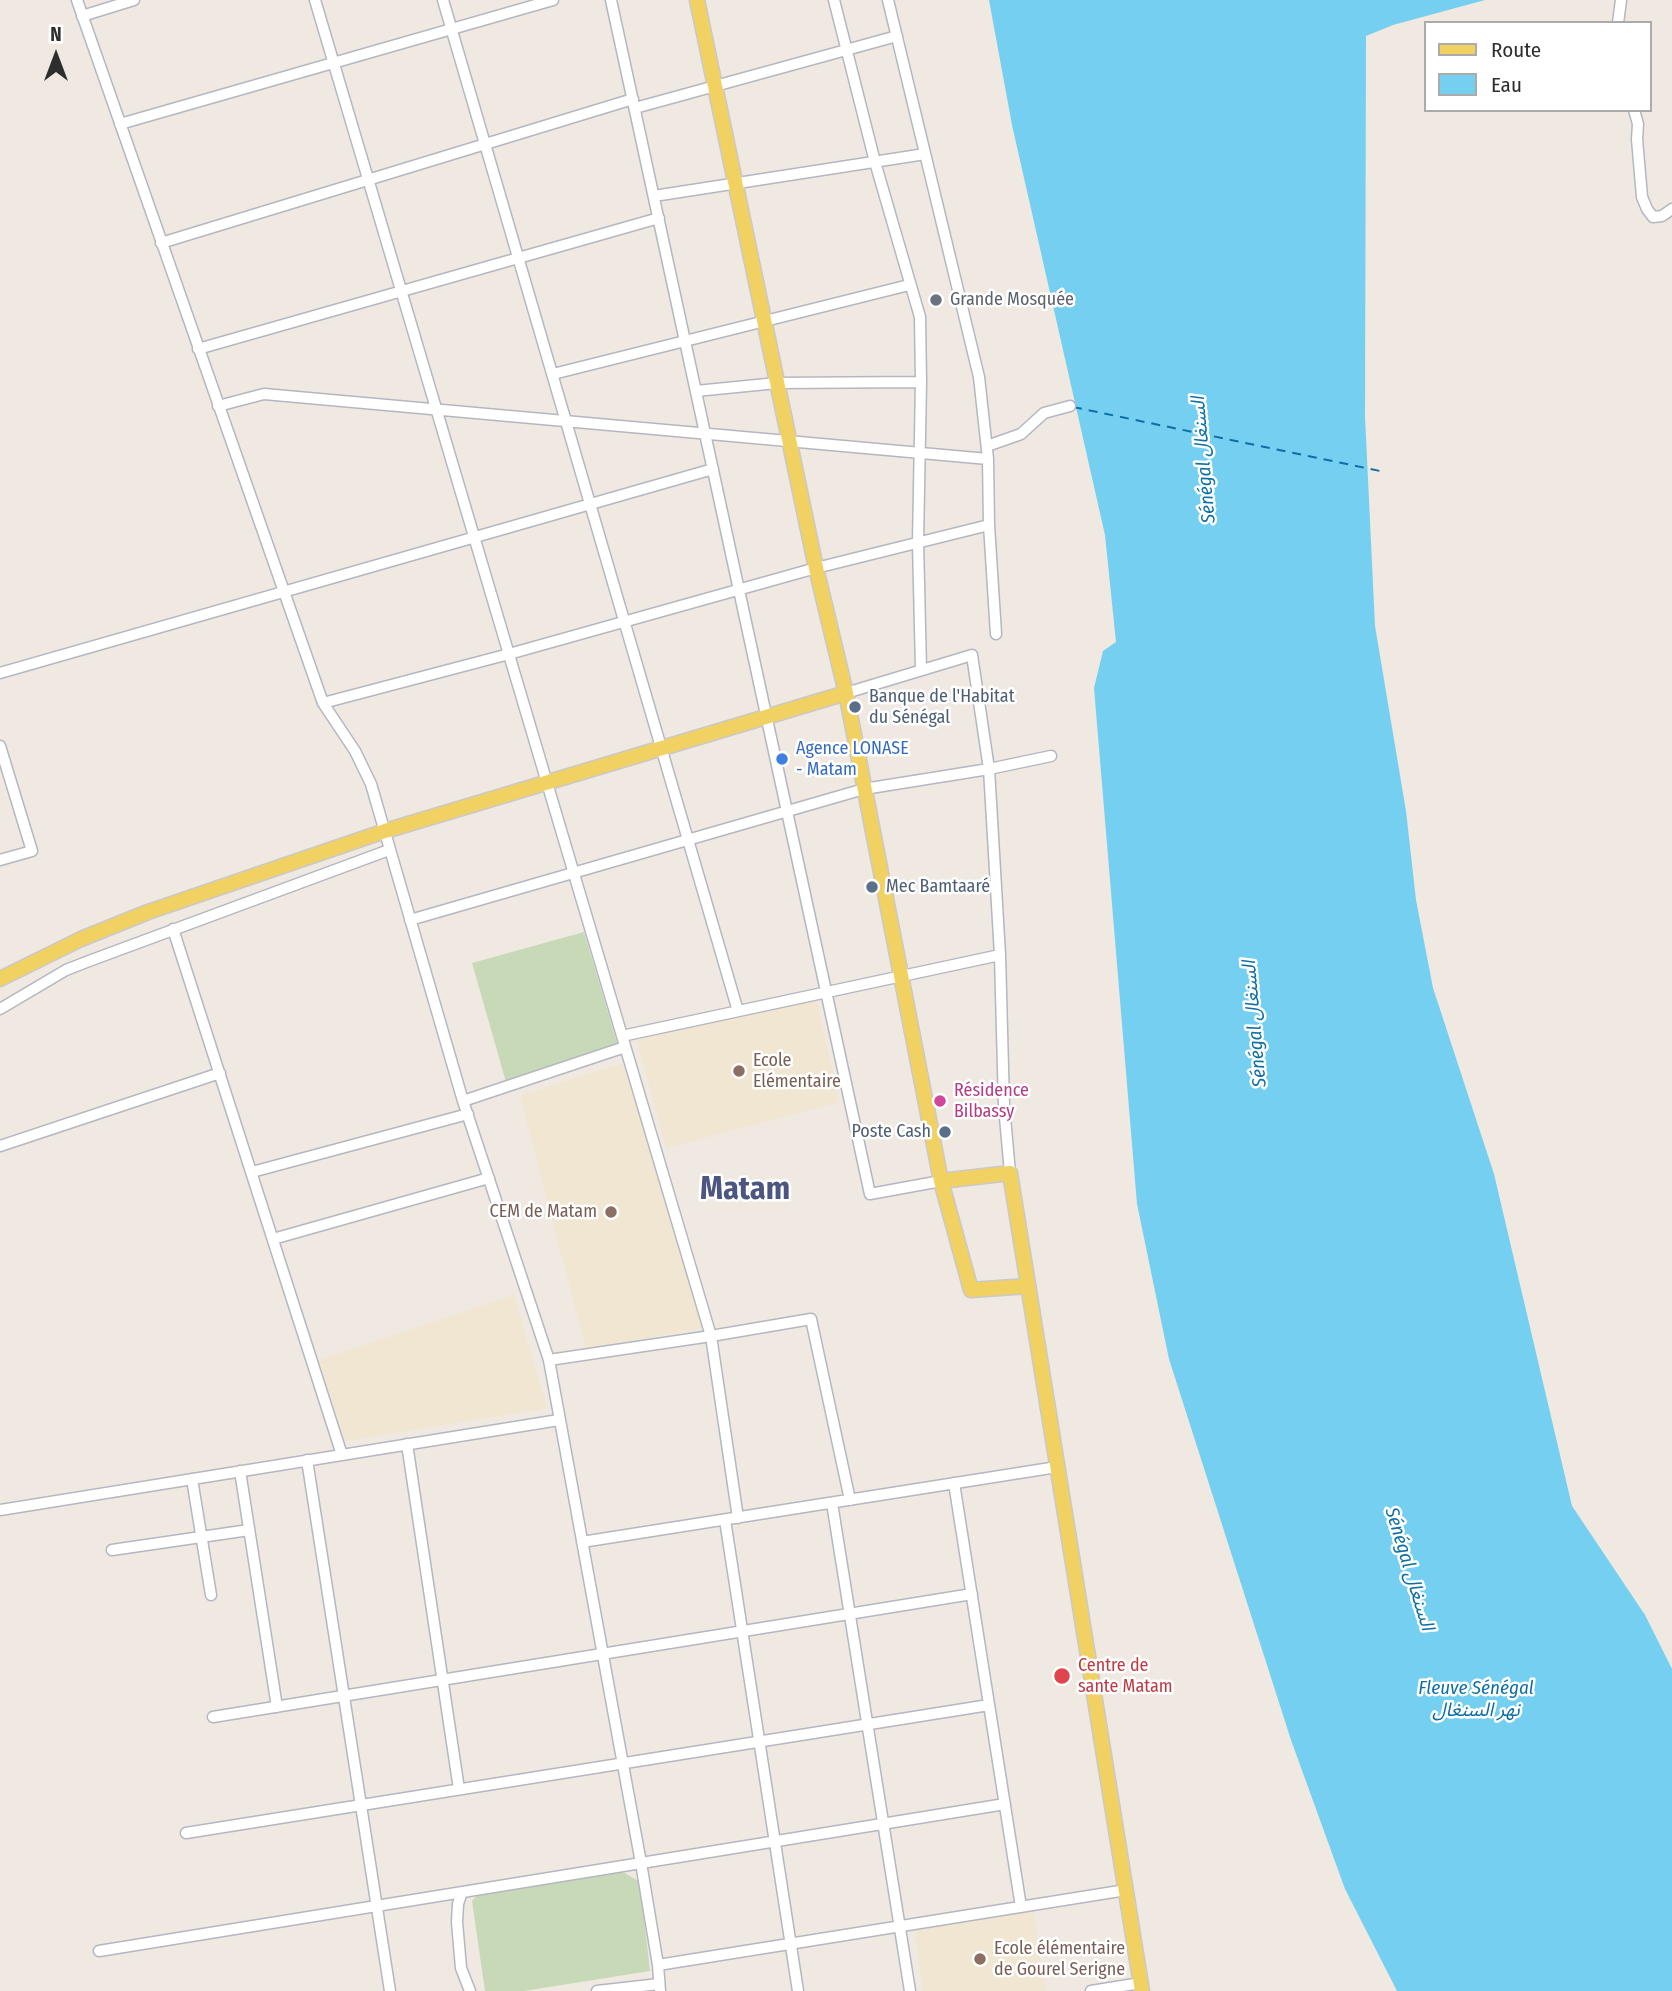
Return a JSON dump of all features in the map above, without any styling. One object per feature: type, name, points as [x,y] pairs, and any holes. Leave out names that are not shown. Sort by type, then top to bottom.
[{"type":"main road","points":[[697,0],[816,568],[846,692],[941,1181],[971,1290],[1028,1286]]},
{"type":"main road","points":[[0,979],[81,939],[148,912],[385,831],[846,692]]},
{"type":"main road","points":[[941,1181],[1010,1173],[1142,1987]]},
{"type":"street","points":[[77,0],[323,703],[355,751],[371,784],[463,1101],[549,1360],[641,1863],[660,1988],[597,1991]]},
{"type":"street","points":[[82,16],[134,0]]},
{"type":"street","points":[[315,0],[711,1336],[738,1518]]},
{"type":"street","points":[[443,0],[738,1011]]},
{"type":"street","points":[[120,124],[553,0]]},
{"type":"street","points":[[611,0],[870,1194],[941,1181]]},
{"type":"street","points":[[834,0],[875,162],[920,317],[918,542],[921,670]]},
{"type":"street","points":[[888,0],[979,377],[988,458],[996,634]]},
{"type":"street","points":[[1618,21],[1621,0]]},
{"type":"street","points":[[161,243],[485,144],[634,104],[715,87],[897,36]]},
{"type":"street","points":[[1635,112],[1638,124],[1642,197],[1653,217],[1662,216],[1672,209]]},
{"type":"street","points":[[654,196],[925,154]]},
{"type":"street","points":[[198,349],[659,218]]},
{"type":"street","points":[[552,374],[909,285]]},
{"type":"street","points":[[696,391],[777,383],[921,382]]},
{"type":"street","points":[[218,406],[264,394],[988,458]]},
{"type":"street","points":[[987,446],[1021,434],[1044,413],[1070,406]]},
{"type":"street","points":[[0,673],[713,469]]},
{"type":"street","points":[[323,703],[816,568],[989,525]]},
{"type":"street","points":[[846,692],[972,655],[989,769],[1000,955],[1004,1106],[1010,1173]]},
{"type":"street","points":[[0,746],[32,851],[0,860]]},
{"type":"street","points":[[410,919],[864,789],[1051,756]]},
{"type":"street","points":[[0,1009],[66,970],[389,849]]},
{"type":"street","points":[[173,929],[342,1455]]},
{"type":"street","points":[[81,939],[89,961]]},
{"type":"street","points":[[463,1101],[624,1042],[738,1011],[1000,955]]},
{"type":"street","points":[[0,1146],[220,1073]]},
{"type":"street","points":[[252,1172],[468,1114]]},
{"type":"street","points":[[273,1239],[489,1178]]},
{"type":"street","points":[[549,1360],[811,1320],[850,1500]]},
{"type":"street","points":[[0,1510],[559,1420]]},
{"type":"street","points":[[407,1444],[459,1789]]},
{"type":"street","points":[[307,1460],[390,1991]]},
{"type":"street","points":[[582,1542],[1057,1467]]},
{"type":"street","points":[[240,1471],[277,1707]]},
{"type":"street","points":[[192,1479],[211,1595]]},
{"type":"street","points":[[954,1483],[1021,1907]]},
{"type":"street","points":[[832,1503],[910,1991]]},
{"type":"street","points":[[725,1520],[798,1991]]},
{"type":"street","points":[[112,1550],[249,1530]]},
{"type":"street","points":[[214,1717],[972,1594]]},
{"type":"street","points":[[186,1833],[989,1704]]},
{"type":"street","points":[[99,1951],[1005,1804]]},
{"type":"street","points":[[658,1965],[1126,1890]]},
{"type":"street","points":[[462,1892],[457,1922],[461,1968],[470,1991]]},
{"type":"street","points":[[1091,1991],[1142,1987]]},
{"type":"shaded area","name":"Ecole Elémentaire","points":[[816,997],[840,1102],[666,1148],[637,1040]]},
{"type":"shaded area","name":"CEM de Matam","points":[[630,1061],[703,1328],[586,1349],[520,1096]]},
{"type":"shaded area","points":[[514,1295],[547,1408],[345,1441],[319,1360]]},
{"type":"shaded area","name":"Ecole élémentaire de Gourel Serigne","points":[[1033,1907],[1046,1991],[923,1991],[914,1926]]},
{"type":"green space","points":[[584,932],[618,1046],[506,1082],[472,963]]},
{"type":"green space","points":[[623,1872],[640,1882],[650,1971],[524,1991],[485,1991],[472,1901],[478,1894]]},
{"type":"water","name":"Fleuve Sénégal نهر السنغال","points":[[989,0],[1485,0],[1393,25],[1366,36],[1365,416],[1375,626],[1406,811],[1416,900],[1433,988],[1494,1174],[1572,1506],[1645,1615],[1672,1669],[1672,1991],[1397,1991],[1345,1889],[1291,1740],[1169,1359],[1137,1204],[1094,688],[1103,651],[1116,642],[1105,535],[1012,125]]},
{"type":"ferry route","points":[[1073,407],[1380,471]]},
{"type":"place","name":"Grande Mosquée","points":[[936,300]]},
{"type":"place","name":"Banque de l'Habitat du Sénégal","points":[[855,707]]},
{"type":"place","name":"Agence LONASE - Matam","points":[[782,759]]},
{"type":"place","name":"Mec Bamtaaré","points":[[872,887]]},
{"type":"place","name":"Ecole Elémentaire","points":[[739,1071]]},
{"type":"place","name":"Résidence Bilbassy","points":[[940,1101]]},
{"type":"place","name":"Poste Cash","points":[[945,1132]]},
{"type":"place","name":"CEM de Matam","points":[[611,1212]]},
{"type":"place","name":"Centre de sante Matam","points":[[1062,1676]]},
{"type":"place","name":"Ecole élémentaire de Gourel Serigne","points":[[980,1959]]},
{"type":"district","name":"Matam","points":[[745,1190]]},
{"type":"water label","name":"Sénégal السنغال","points":[[1204,460]]},
{"type":"water label","name":"Sénégal السنغال","points":[[1255,1024]]},
{"type":"water label","name":"Sénégal السنغال","points":[[1409,1569]]}]
